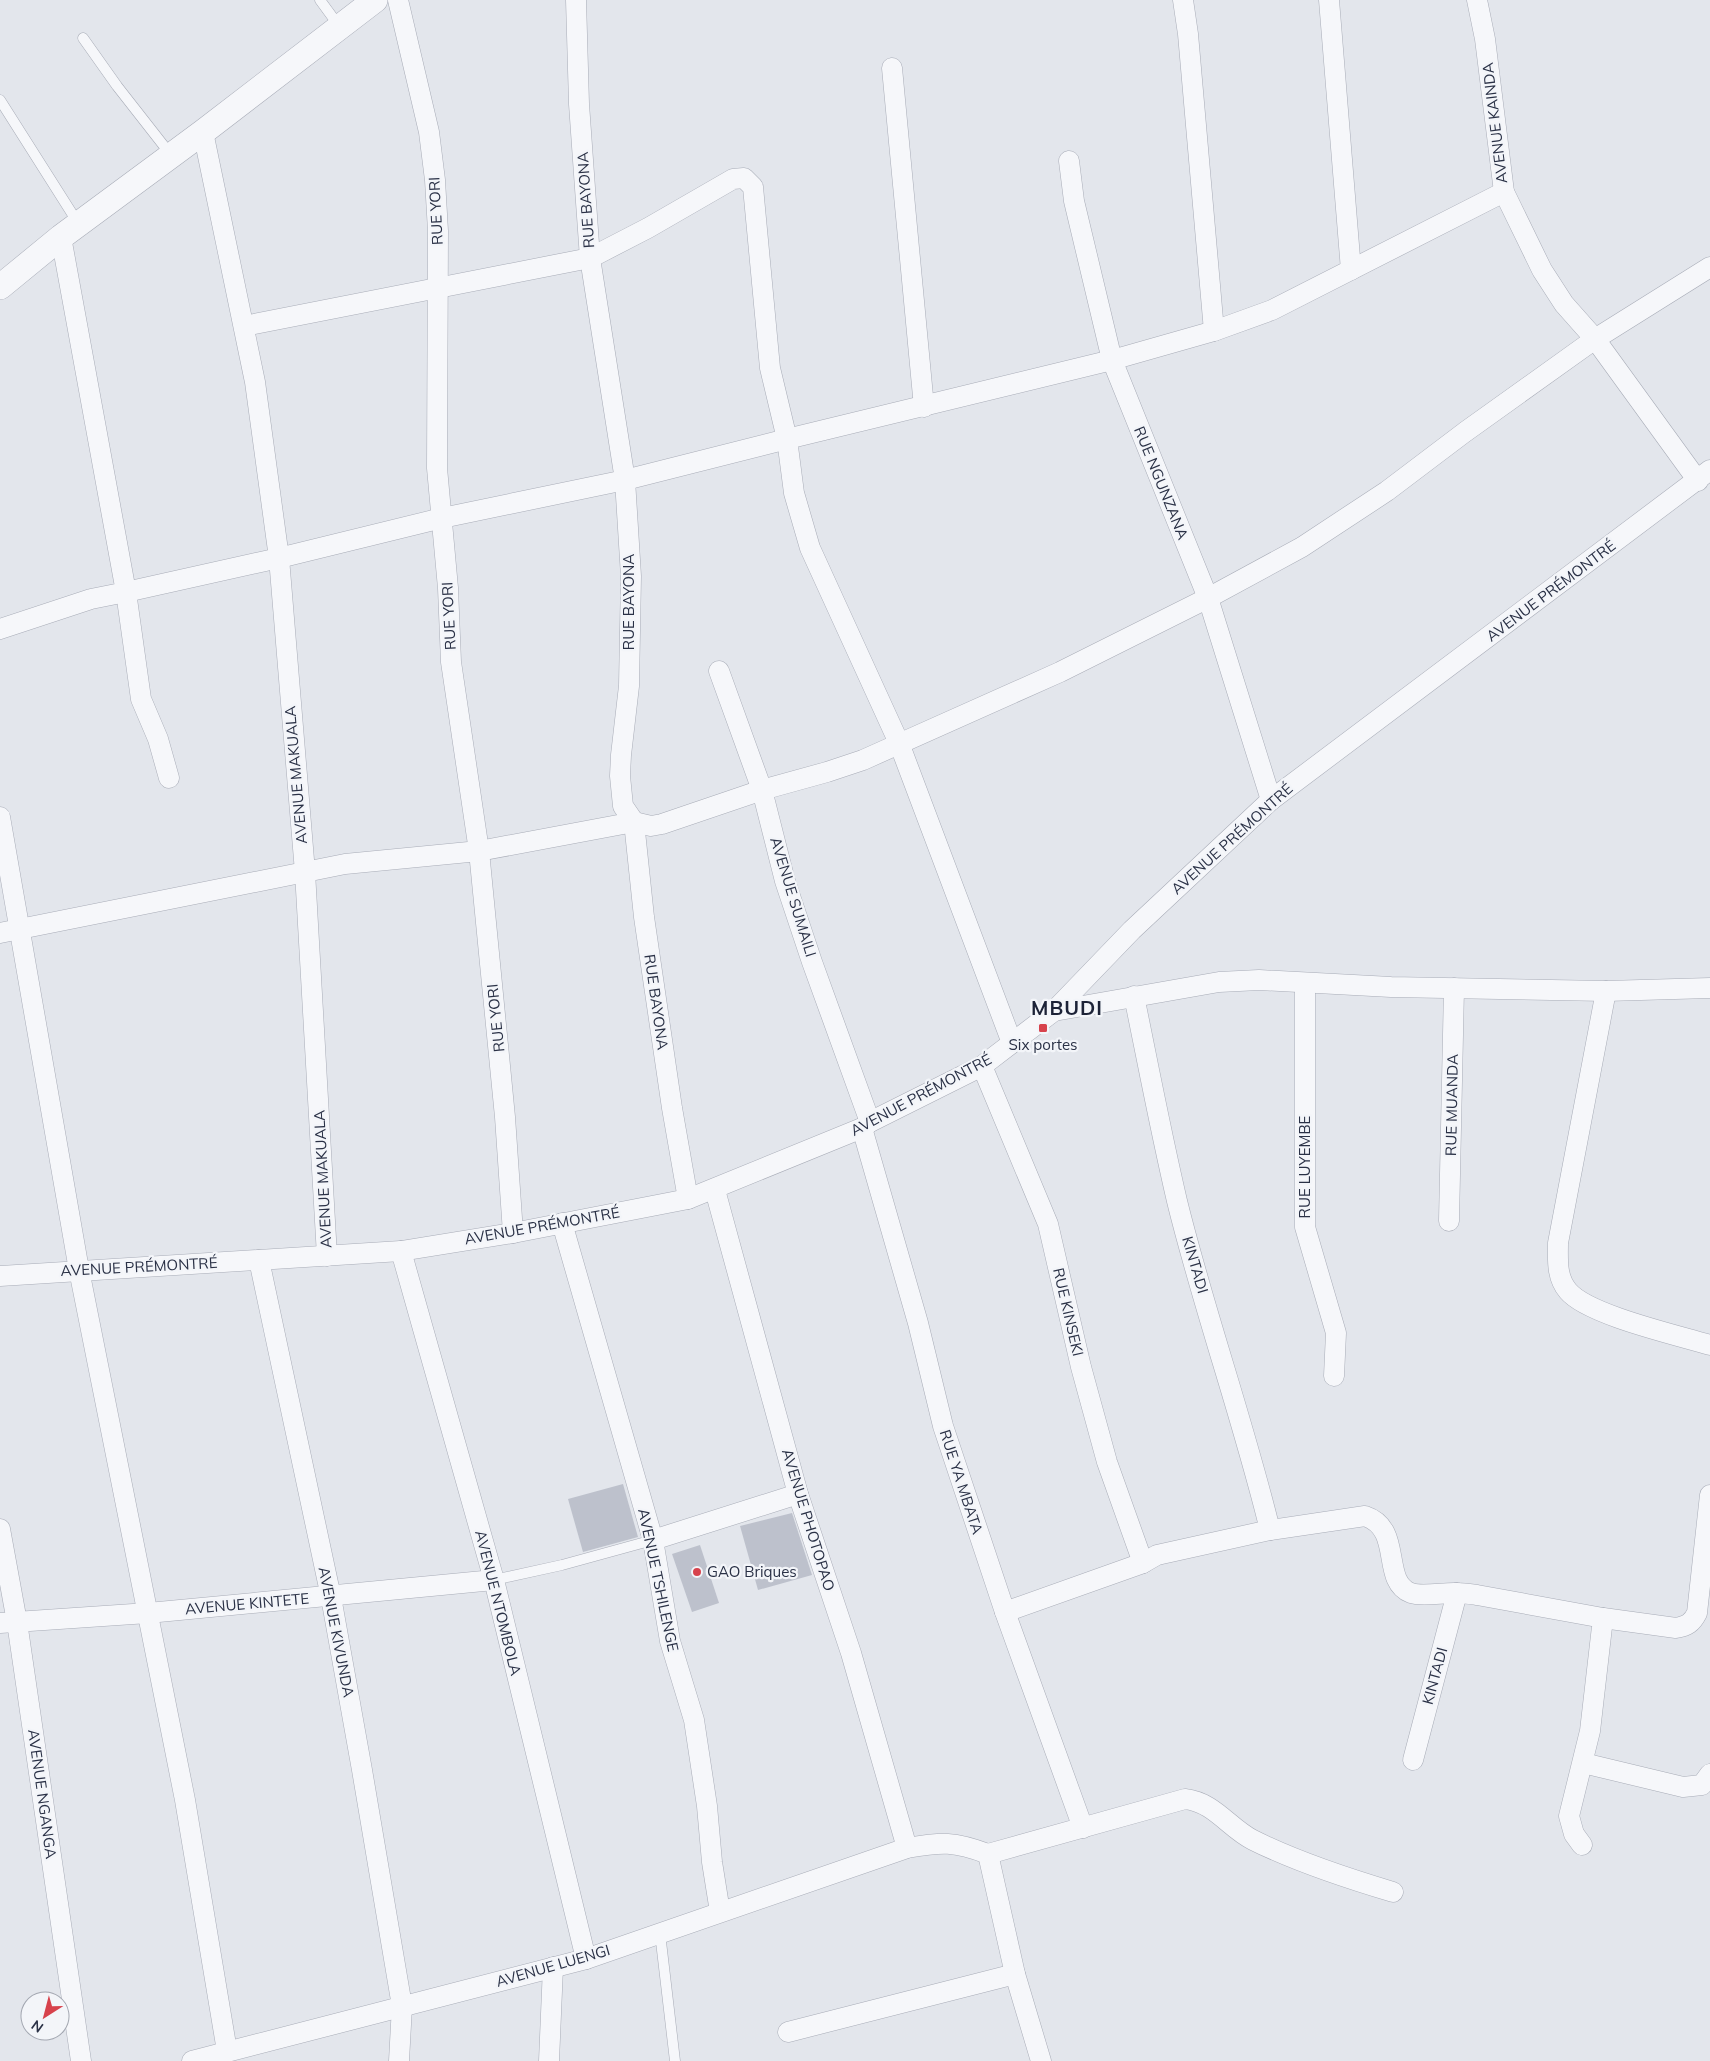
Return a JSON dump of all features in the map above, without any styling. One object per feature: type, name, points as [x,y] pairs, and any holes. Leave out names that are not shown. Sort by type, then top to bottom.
[{"type":"street","points":[[0,286],[70,230],[203,132],[375,0]]},
{"type":"street","name":"RUE YORI","points":[[398,0],[429,132],[438,232],[437,468],[452,662],[479,851],[505,1117],[514,1233]]},
{"type":"street","name":"RUE BAYONA","points":[[576,0],[579,104],[590,258],[625,480],[630,596],[629,686],[620,755],[620,776],[624,806],[634,822],[644,917],[672,1108],[688,1200]]},
{"type":"street","points":[[1182,0],[1188,34],[1214,331]]},
{"type":"street","points":[[1329,0],[1351,270]]},
{"type":"street","name":"AVENUE KAINDA","points":[[1477,0],[1485,39],[1504,192],[1542,270],[1564,304],[1595,339],[1704,475]]},
{"type":"street","points":[[892,68],[924,407]]},
{"type":"street","name":"AVENUE MAKUALA","points":[[203,132],[255,382],[278,558],[304,872],[328,1256]]},
{"type":"street","name":"RUE NGUNZANA","points":[[1069,161],[1074,201],[1112,360],[1208,598],[1271,800]]},
{"type":"street","points":[[244,326],[590,258],[733,179],[738,177],[748,180],[753,187],[770,368],[787,439],[794,493],[810,548],[899,743],[1012,1043]]},
{"type":"street","points":[[0,629],[91,599],[278,558],[442,518],[625,480],[1112,360],[1214,331],[1272,310],[1504,192]]},
{"type":"street","points":[[70,230],[142,699],[158,739],[169,778]]},
{"type":"street","points":[[9,931],[345,864],[479,851],[634,822],[651,826],[662,824],[762,790],[862,760],[1060,672],[1208,598],[1302,547],[1388,491],[1465,432],[1595,339],[1710,267]]},
{"type":"street","name":"AVENUE PRÉMONTRÉ","points":[[0,1276],[401,1251],[514,1233],[688,1200],[866,1125],[982,1066],[1054,1011],[1132,930],[1271,800],[1704,475]]},
{"type":"street","name":"AVENUE SUMAILI","points":[[719,671],[762,790],[785,881],[866,1125]]},
{"type":"street","points":[[0,818],[9,931],[185,1800],[227,2051]]},
{"type":"street","points":[[1054,1011],[1219,982],[1259,980],[1454,988],[1606,991],[1710,988]]},
{"type":"street","name":"RUE LUYEMBE","points":[[1305,983],[1305,1227],[1336,1333],[1334,1376]]},
{"type":"street","name":"RUE MUANDA","points":[[1450,1221],[1454,988]]},
{"type":"street","points":[[1606,991],[1558,1243],[1558,1270],[1567,1291],[1585,1304],[1605,1314],[1710,1345]]},
{"type":"street","name":"KINTADI","points":[[1134,996],[1178,1201],[1230,1389],[1256,1472],[1270,1530]]},
{"type":"street","name":"RUE KINSEKI","points":[[982,1066],[1048,1224],[1081,1367],[1107,1462],[1142,1563]]},
{"type":"street","name":"RUE YA MBATA","points":[[866,1125],[918,1323],[942,1426],[1005,1612],[1083,1828]]},
{"type":"street","name":"AVENUE PHOTOPAO","points":[[715,1190],[798,1494],[851,1653],[907,1848]]},
{"type":"street","name":"AVENUE TSHILENGE","points":[[562,1223],[653,1540],[670,1641],[694,1720],[720,1912]]},
{"type":"street","name":"AVENUE NTOMBOLA","points":[[401,1251],[494,1580],[586,1958]]},
{"type":"street","name":"AVENUE KIVUNDA","points":[[259,1260],[331,1597],[402,2006],[399,2061]]},
{"type":"street","points":[[653,1540],[798,1494]]},
{"type":"street","points":[[1005,1612],[1142,1563],[1157,1555],[1270,1530],[1365,1516],[1376,1521],[1385,1530],[1400,1585],[1414,1594],[1457,1593],[1503,1598],[1603,1618],[1676,1628],[1685,1627],[1693,1620],[1697,1613],[1710,1495]]},
{"type":"street","name":"AVENUE NGANGA","points":[[0,1528],[8,1623],[81,2061]]},
{"type":"street","name":"AVENUE KINTETE","points":[[8,1623],[331,1597],[494,1580]]},
{"type":"street","name":"KINTADI","points":[[1413,1760],[1457,1593]]},
{"type":"street","points":[[1582,1845],[1574,1834],[1569,1816],[1583,1763],[1594,1700],[1603,1618]]},
{"type":"street","points":[[1583,1763],[1683,1787],[1702,1785],[1710,1774]]},
{"type":"street","points":[[1041,2061],[1015,1974],[988,1854],[1185,1798],[1195,1800],[1214,1810],[1246,1837],[1274,1851],[1393,1892]]},
{"type":"street","name":"AVENUE LUENGI","points":[[192,2061],[586,1958],[907,1848],[940,1842],[967,1846],[988,1854]]},
{"type":"street","points":[[549,2061],[553,1967]]},
{"type":"street","points":[[788,2032],[1015,1974]]},
{"type":"lane","points":[[320,0],[339,26]]},
{"type":"lane","points":[[83,38],[117,86],[171,155]]},
{"type":"lane","points":[[0,100],[70,230]]},
{"type":"lane","points":[[494,1580],[653,1540]]},
{"type":"lane","points":[[660,1933],[675,2061]]},
{"type":"building","points":[[623,1484],[638,1537],[583,1552],[568,1499]]},
{"type":"building","points":[[792,1513],[812,1575],[758,1590],[740,1526]]},
{"type":"building","points":[[700,1545],[719,1603],[692,1612],[672,1554]]},
{"type":"place","name":"Six portes","points":[[1043,1028]]},
{"type":"place","name":"GAO Briques","points":[[697,1572]]},
{"type":"district","name":"MBUDI","points":[[1067,1008]]}]
